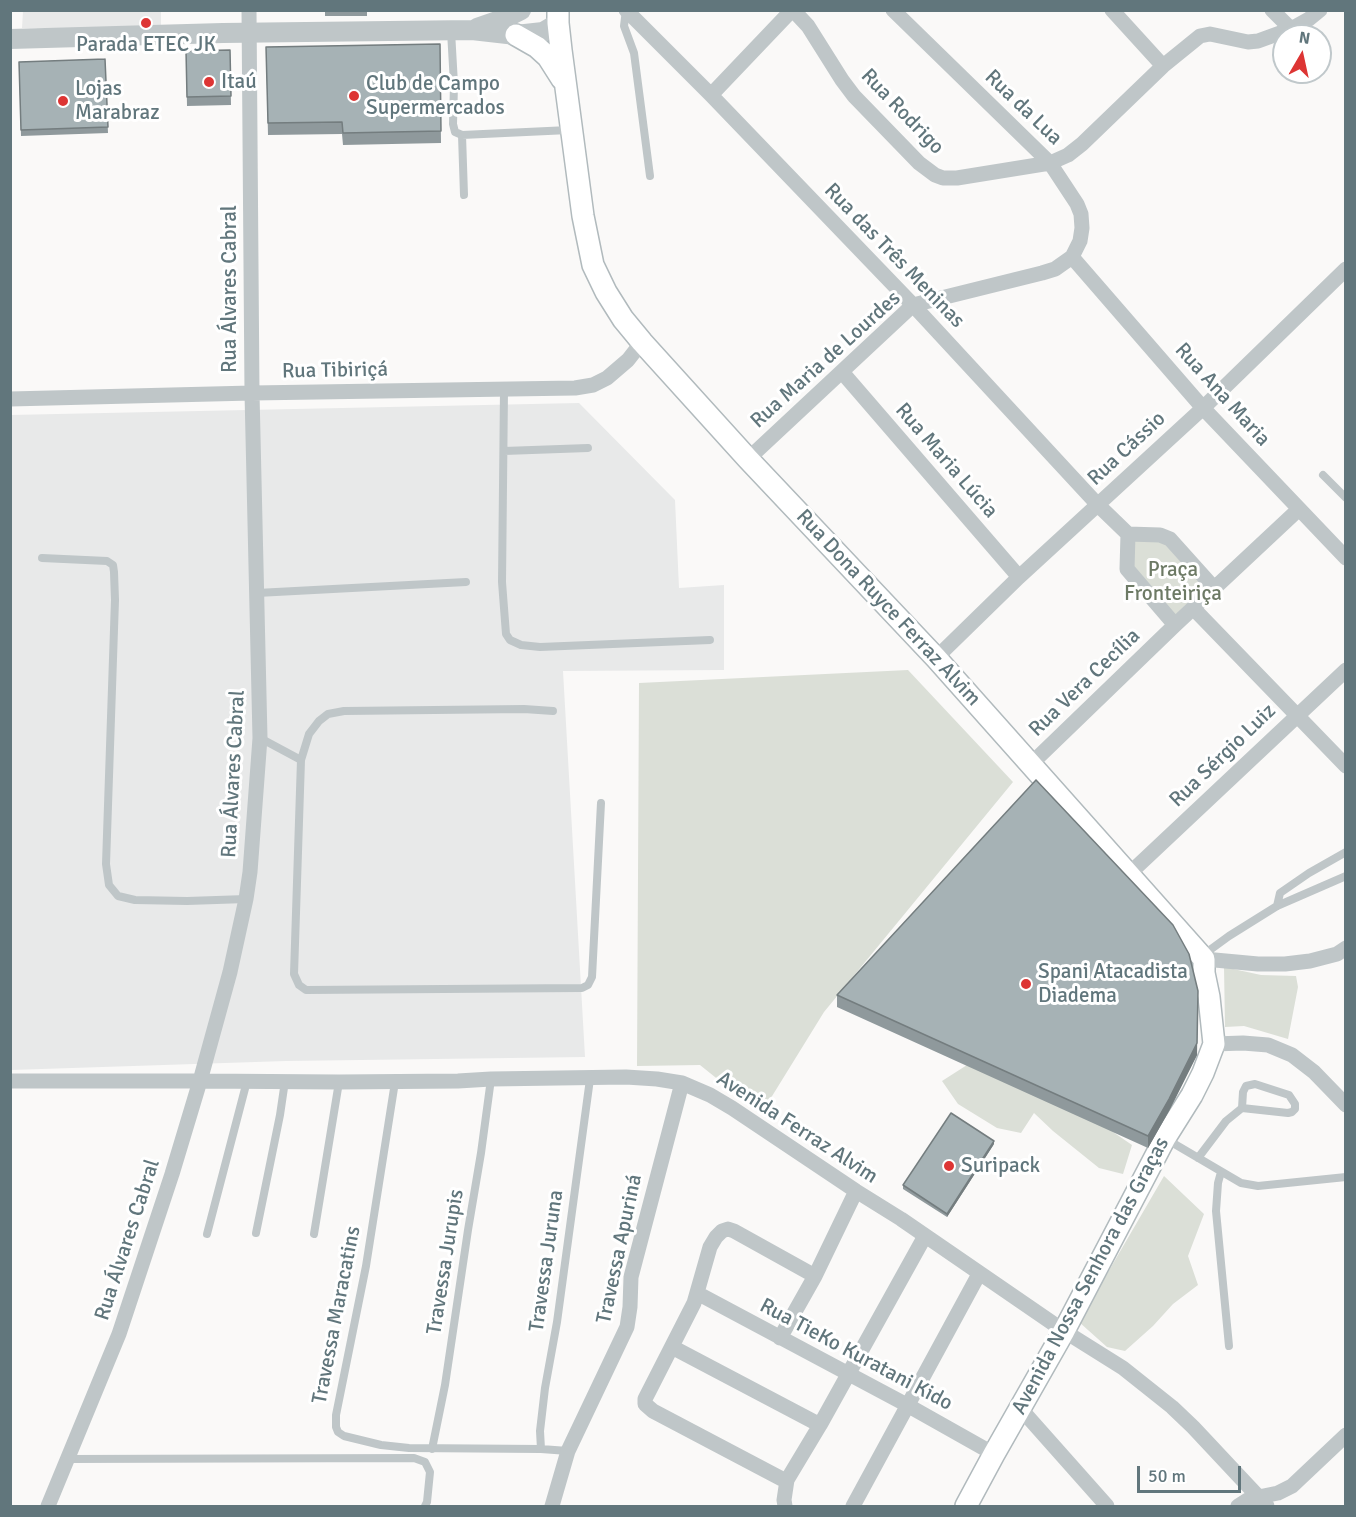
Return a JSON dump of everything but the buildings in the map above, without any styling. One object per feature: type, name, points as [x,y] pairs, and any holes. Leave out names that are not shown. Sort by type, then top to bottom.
[{"type":"main road","name":"Rua Dona Ruyce Ferraz Alvim","points":[[557,14],[583,216],[593,265],[623,319],[748,459],[936,658],[1203,957]]},
{"type":"main road","points":[[516,34],[548,57],[566,84]]},
{"type":"main road","points":[[1203,957],[1214,1044]]},
{"type":"main road","name":"Avenida Nossa Senhora das Graças","points":[[966,1506],[1064,1331],[1165,1138],[1192,1095],[1214,1044]]},
{"type":"street","name":"Rua Álvares Cabral","points":[[48,1506],[119,1334],[172,1174],[230,972],[246,899],[260,738],[252,393],[249,10]]},
{"type":"street","points":[[472,30],[504,19],[521,10]]},
{"type":"street","name":"Rua das Três Meninas","points":[[626,10],[914,305],[1098,505],[1128,534]]},
{"type":"street","points":[[711,95],[793,10]]},
{"type":"street","name":"Rua Rodrigo","points":[[793,10],[808,26],[854,96],[919,163],[943,178],[957,178],[1050,163],[1068,155],[1082,144],[1163,66],[1200,36],[1205,34],[1248,42],[1272,36]]},
{"type":"street","name":"Rua da Lua","points":[[893,10],[1050,163],[1077,204],[1080,214],[1082,228],[1080,241],[1072,257]]},
{"type":"street","points":[[1112,10],[1163,66]]},
{"type":"street","points":[[1272,10],[1286,24]]},
{"type":"street","points":[[1300,24],[1320,10]]},
{"type":"street","points":[[10,39],[451,30],[516,34],[543,32],[557,14]]},
{"type":"street","name":"Rua Maria de Lourdes","points":[[748,459],[914,305],[1042,273],[1054,269],[1072,257]]},
{"type":"street","name":"Rua Ana Maria","points":[[1072,257],[1203,408],[1346,558]]},
{"type":"street","name":"Rua Cássio","points":[[936,658],[1019,577],[1203,408],[1346,269]]},
{"type":"street","name":"Rua Tibiriçá","points":[[10,399],[575,388],[593,385],[608,378],[628,360],[642,342]]},
{"type":"street","name":"Rua Maria Lúcia","points":[[842,372],[1019,577]]},
{"type":"street","name":"Rua Vera Cecília","points":[[1031,764],[1299,509]]},
{"type":"street","points":[[1175,625],[1127,568],[1128,534],[1160,535],[1170,539],[1214,588]]},
{"type":"street","points":[[1193,608],[1346,766]]},
{"type":"street","name":"Rua Sérgio Luiz","points":[[1129,874],[1346,670]]},
{"type":"street","points":[[1203,957],[1258,964],[1285,964],[1310,962],[1341,951]]},
{"type":"street","points":[[1214,1044],[1268,1045],[1292,1055],[1314,1072],[1346,1105]]},
{"type":"street","name":"Avenida Ferraz Alvim","points":[[10,1081],[395,1082],[636,1078],[682,1083],[732,1108],[901,1219],[1064,1331],[1123,1368],[1193,1427],[1262,1502]]},
{"type":"street","name":"Travessa Apuriná","points":[[552,1506],[568,1451],[627,1328],[631,1277],[682,1083]]},
{"type":"street","points":[[780,1338],[815,1276],[856,1191]]},
{"type":"street","points":[[787,1480],[648,1408],[645,1399],[694,1303],[710,1247],[722,1231],[728,1229],[734,1231],[815,1276]]},
{"type":"street","points":[[785,1506],[787,1480],[925,1236]]},
{"type":"street","points":[[853,1506],[979,1274]]},
{"type":"street","name":"Rua TieKo Kuratani Kido","points":[[697,1293],[994,1454]]},
{"type":"street","points":[[672,1347],[819,1425]]},
{"type":"street","points":[[1020,1408],[1107,1506]]},
{"type":"street","points":[[1238,1506],[1249,1499],[1262,1502],[1292,1486],[1346,1435]]},
{"type":"lane","points":[[626,10],[624,26],[634,53],[650,176]]},
{"type":"lane","points":[[451,30],[455,132],[462,135],[572,130]]},
{"type":"lane","points":[[462,135],[464,195]]},
{"type":"lane","points":[[504,390],[502,582],[506,634],[510,640],[521,645],[540,647],[710,640]]},
{"type":"lane","points":[[504,451],[588,448]]},
{"type":"lane","points":[[1323,475],[1346,498]]},
{"type":"lane","points":[[42,558],[107,561],[113,565],[115,612],[106,864],[109,885],[118,896],[135,900],[246,899]]},
{"type":"lane","points":[[257,593],[466,582]]},
{"type":"lane","points":[[553,711],[524,709],[344,711],[328,714],[318,721],[309,734],[301,760],[294,974],[299,985],[306,990],[582,988],[588,985],[592,977],[601,803]]},
{"type":"lane","points":[[260,738],[301,760]]},
{"type":"lane","points":[[1277,906],[1280,893],[1346,852]]},
{"type":"lane","points":[[1203,957],[1229,936],[1277,906],[1346,876]]},
{"type":"lane","name":"Travessa Jurupis","points":[[432,1449],[445,1385],[481,1153],[490,1079]]},
{"type":"lane","name":"Travessa Juruna","points":[[541,1449],[540,1431],[545,1388],[557,1322],[590,1079]]},
{"type":"lane","points":[[207,1234],[246,1081]]},
{"type":"lane","points":[[256,1233],[285,1082]]},
{"type":"lane","points":[[314,1234],[339,1082]]},
{"type":"lane","name":"Travessa Maracatins","points":[[395,1082],[366,1266],[335,1421],[338,1432],[344,1436],[381,1445],[432,1449],[568,1451]]},
{"type":"lane","points":[[1198,1158],[1226,1121],[1242,1108],[1288,1113],[1295,1109],[1295,1104],[1289,1095],[1255,1084],[1246,1086],[1243,1092],[1242,1108]]},
{"type":"lane","points":[[1165,1138],[1241,1183],[1258,1186],[1346,1177]]},
{"type":"lane","points":[[1221,1172],[1216,1211],[1229,1346]]},
{"type":"lane","points":[[68,1459],[414,1458],[425,1462],[430,1472],[425,1506]]},
{"type":"shaded area","points":[[23,11],[161,11],[161,29],[22,28]]},
{"type":"shaded area","points":[[579,403],[675,500],[679,588],[724,585],[724,670],[563,671],[585,1057],[286,1061],[11,1070],[10,415]]},
{"type":"green space","name":"Praça Fronteiriça","points":[[1128,534],[1160,535],[1214,588],[1175,625],[1129,572]]},
{"type":"green space","points":[[908,670],[1013,782],[824,1012],[761,1114],[700,1065],[637,1066],[639,683]]},
{"type":"green space","points":[[1224,967],[1261,975],[1296,976],[1298,987],[1288,1039],[1244,1026],[1225,1027]]},
{"type":"green space","points":[[992,1049],[1132,1145],[1123,1174],[1099,1168],[1034,1113],[1021,1133],[997,1128],[958,1104],[942,1081]]},
{"type":"green space","points":[[1164,1176],[1204,1214],[1188,1256],[1198,1285],[1173,1304],[1125,1351],[1107,1347],[1079,1322]]},
{"type":"place","name":"Parada ETEC JK","points":[[146,23]]},
{"type":"place","name":"Itaú","points":[[209,82]]},
{"type":"place","name":"Club de Campo Supermercados","points":[[354,96]]},
{"type":"place","name":"Lojas Marabraz","points":[[63,101]]},
{"type":"place","name":"Spani Atacadista Diadema","points":[[1026,984]]},
{"type":"place","name":"Suripack","points":[[949,1166]]}]
